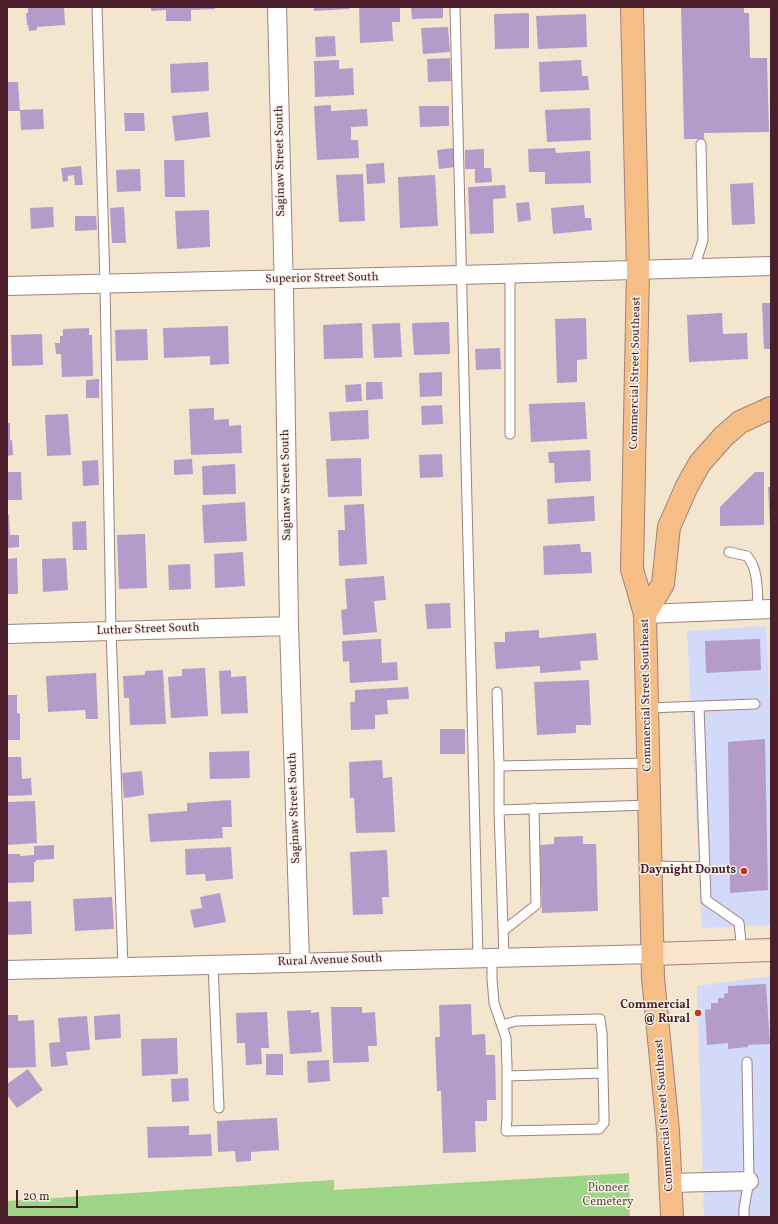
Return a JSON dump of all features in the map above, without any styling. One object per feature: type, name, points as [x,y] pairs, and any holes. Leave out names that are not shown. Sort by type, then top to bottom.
[{"type":"main road","name":"Commercial Street Southeast","points":[[632,7],[638,270],[632,568],[645,614],[653,978],[663,1074],[672,1217]]},
{"type":"main road","points":[[645,614],[663,584],[669,527],[687,486],[700,462],[723,437],[740,422],[771,408]]},
{"type":"street","name":"Saginaw Street South","points":[[277,7],[284,280],[289,626],[300,962]]},
{"type":"street","name":"Superior Street South","points":[[7,286],[284,280],[771,266]]},
{"type":"street","points":[[645,614],[764,609]]},
{"type":"street","name":"Luther Street South","points":[[7,634],[289,626]]},
{"type":"street","points":[[653,954],[771,950]]},
{"type":"street","name":"Rural Avenue South","points":[[7,970],[653,954]]},
{"type":"street","points":[[671,1183],[749,1181]]},
{"type":"lane","points":[[97,7],[105,283],[112,631],[123,967]]},
{"type":"lane","points":[[455,7],[461,275],[491,957],[494,1003],[496,1013],[506,1038],[506,1131],[599,1129],[604,1123],[602,1033],[600,1019],[516,1021],[502,1025]]},
{"type":"lane","points":[[694,268],[703,240],[701,144]]},
{"type":"lane","points":[[510,274],[510,434]]},
{"type":"lane","points":[[729,552],[747,556],[752,562],[764,609]]},
{"type":"lane","points":[[491,957],[503,931],[497,692]]},
{"type":"lane","points":[[648,708],[755,704]]},
{"type":"lane","points":[[699,706],[706,900],[739,923],[742,951]]},
{"type":"lane","points":[[499,766],[649,763]]},
{"type":"lane","points":[[500,810],[650,804]]},
{"type":"lane","points":[[503,931],[536,905],[534,808]]},
{"type":"lane","points":[[651,866],[705,867]]},
{"type":"lane","points":[[213,964],[218,1108]]},
{"type":"lane","points":[[744,1217],[744,1208],[749,1181],[747,1062]]},
{"type":"lane","points":[[507,1076],[603,1073]]},
{"type":"shaded area","points":[[766,626],[771,729],[771,925],[702,928],[687,631]]},
{"type":"shaded area","points":[[771,976],[771,1217],[704,1217],[697,986]]},
{"type":"green space","name":"Pioneer Cemetery","points":[[629,1173],[630,1217],[7,1217],[7,1201],[334,1180],[334,1190]]},
{"type":"building","points":[[28,7],[64,7],[65,25],[37,27],[37,30],[29,31],[26,13],[28,13]]},
{"type":"building","points":[[151,7],[215,7],[215,9],[191,10],[191,21],[166,21],[166,10],[151,11]]},
{"type":"building","points":[[314,7],[349,7],[349,9],[314,11]]},
{"type":"building","points":[[359,7],[400,7],[400,22],[392,22],[393,41],[360,43]]},
{"type":"building","points":[[411,7],[443,7],[443,18],[412,19]]},
{"type":"building","points":[[681,7],[744,7],[744,13],[749,13],[750,58],[767,58],[769,132],[704,133],[704,139],[684,139]]},
{"type":"building","points":[[529,13],[529,48],[495,49],[494,14]]},
{"type":"building","points":[[586,14],[587,47],[538,49],[536,16]]},
{"type":"building","points":[[448,27],[450,52],[423,54],[421,28]]},
{"type":"building","points":[[335,36],[336,56],[316,57],[315,37]]},
{"type":"building","points":[[450,58],[451,81],[428,82],[427,59]]},
{"type":"building","points":[[339,60],[339,69],[353,68],[354,95],[315,97],[314,61]]},
{"type":"building","points":[[581,60],[582,76],[588,76],[589,90],[540,92],[539,62]]},
{"type":"building","points":[[208,62],[209,91],[171,93],[170,64]]},
{"type":"building","points":[[7,82],[18,82],[20,111],[7,111]]},
{"type":"building","points":[[331,105],[331,111],[367,109],[368,126],[351,127],[351,140],[358,140],[359,158],[317,160],[314,106]]},
{"type":"building","points":[[419,106],[449,106],[449,126],[420,127]]},
{"type":"building","points":[[590,108],[591,140],[547,142],[545,110]]},
{"type":"building","points":[[43,109],[44,129],[21,130],[20,110]]},
{"type":"building","points":[[208,112],[210,137],[175,141],[172,116]]},
{"type":"building","points":[[124,113],[144,113],[145,131],[125,131]]},
{"type":"building","points":[[453,148],[455,167],[439,169],[437,150]]},
{"type":"building","points":[[555,148],[556,153],[590,151],[591,183],[545,184],[545,172],[529,172],[528,149]]},
{"type":"building","points":[[484,149],[484,168],[491,168],[492,182],[475,183],[475,169],[465,169],[465,150]]},
{"type":"building","points":[[164,160],[184,160],[185,197],[165,197]]},
{"type":"building","points":[[384,163],[385,183],[367,184],[366,164]]},
{"type":"building","points":[[81,166],[83,185],[75,185],[74,175],[68,176],[68,181],[63,182],[61,168]]},
{"type":"building","points":[[140,169],[141,191],[117,192],[116,170]]},
{"type":"building","points":[[363,174],[365,221],[339,222],[336,175]]},
{"type":"building","points":[[435,175],[438,226],[400,228],[398,177]]},
{"type":"building","points":[[753,183],[755,224],[732,225],[730,184]]},
{"type":"building","points":[[505,185],[506,198],[493,199],[494,233],[470,234],[468,187]]},
{"type":"building","points":[[529,202],[531,220],[518,222],[516,203]]},
{"type":"building","points":[[584,205],[585,218],[591,218],[592,230],[553,234],[551,208]]},
{"type":"building","points":[[53,207],[54,227],[31,229],[30,208]]},
{"type":"building","points":[[124,207],[126,243],[112,243],[110,208]]},
{"type":"building","points":[[209,210],[210,247],[177,249],[175,211]]},
{"type":"building","points":[[75,216],[96,216],[97,230],[75,231]]},
{"type":"building","points":[[762,303],[771,303],[771,349],[764,349]]},
{"type":"building","points":[[722,313],[723,334],[747,333],[748,359],[689,362],[687,315]]},
{"type":"building","points":[[586,318],[587,359],[577,360],[577,382],[557,383],[555,319]]},
{"type":"building","points":[[449,322],[450,354],[414,355],[412,323]]},
{"type":"building","points":[[362,323],[363,358],[324,359],[323,325]]},
{"type":"building","points":[[400,323],[402,357],[374,358],[372,324]]},
{"type":"building","points":[[228,326],[229,364],[210,365],[210,356],[164,358],[163,328]]},
{"type":"building","points":[[89,328],[89,335],[92,335],[93,376],[62,377],[61,354],[56,354],[55,343],[60,343],[60,336],[63,336],[63,329]]},
{"type":"building","points":[[147,329],[148,360],[116,361],[115,330]]},
{"type":"building","points":[[42,334],[43,365],[12,366],[11,335]]},
{"type":"building","points":[[500,348],[501,369],[476,370],[475,349]]},
{"type":"building","points":[[442,372],[442,396],[420,397],[419,373]]},
{"type":"building","points":[[99,379],[99,398],[86,398],[86,380]]},
{"type":"building","points":[[366,382],[382,382],[383,399],[366,400]]},
{"type":"building","points":[[361,384],[362,401],[346,402],[345,385]]},
{"type":"building","points":[[585,402],[587,439],[531,442],[529,404]]},
{"type":"building","points":[[442,405],[443,424],[422,425],[421,406]]},
{"type":"building","points":[[214,408],[214,420],[229,419],[229,426],[241,425],[242,453],[191,455],[189,409]]},
{"type":"building","points":[[368,410],[369,439],[331,441],[329,412]]},
{"type":"building","points":[[68,414],[71,455],[47,456],[45,415]]},
{"type":"building","points":[[7,423],[10,423],[10,440],[12,440],[13,455],[7,456]]},
{"type":"building","points":[[590,450],[591,481],[555,483],[554,463],[549,463],[548,452]]},
{"type":"building","points":[[442,454],[443,477],[420,478],[419,455]]},
{"type":"building","points":[[361,458],[362,496],[328,497],[326,459]]},
{"type":"building","points":[[192,459],[193,474],[174,475],[174,460]]},
{"type":"building","points":[[98,460],[99,485],[83,486],[82,461]]},
{"type":"building","points":[[235,464],[236,494],[203,495],[202,466]]},
{"type":"building","points":[[7,472],[21,472],[22,500],[7,500]]},
{"type":"building","points":[[755,472],[764,472],[764,525],[720,526],[720,507]]},
{"type":"building","points":[[768,487],[771,487],[771,526],[770,526]]},
{"type":"building","points":[[594,496],[595,521],[548,524],[547,499]]},
{"type":"building","points":[[245,502],[247,541],[204,543],[202,505]]},
{"type":"building","points":[[364,504],[367,564],[339,566],[338,530],[345,530],[344,505]]},
{"type":"building","points":[[7,515],[9,515],[10,535],[19,535],[19,547],[7,548]]},
{"type":"building","points":[[86,521],[87,550],[73,550],[72,522]]},
{"type":"building","points":[[145,534],[147,588],[119,589],[117,535]]},
{"type":"building","points":[[580,544],[581,552],[591,552],[592,573],[544,575],[543,546]]},
{"type":"building","points":[[243,552],[245,586],[215,588],[214,554]]},
{"type":"building","points":[[17,558],[18,594],[7,594],[7,559]]},
{"type":"building","points":[[66,558],[68,590],[43,592],[42,559]]},
{"type":"building","points":[[190,564],[191,589],[169,590],[168,565]]},
{"type":"building","points":[[384,576],[386,600],[374,601],[377,632],[343,635],[341,610],[347,609],[345,579]]},
{"type":"building","points":[[450,603],[451,628],[427,629],[425,604]]},
{"type":"building","points":[[539,630],[539,638],[596,633],[598,660],[580,661],[581,670],[540,673],[540,666],[496,669],[494,642],[505,642],[505,632]]},
{"type":"building","points":[[381,639],[382,663],[397,662],[398,680],[350,683],[349,661],[343,662],[342,641]]},
{"type":"building","points":[[760,639],[761,670],[706,673],[705,641]]},
{"type":"building","points":[[205,668],[208,716],[171,718],[168,677],[182,676],[182,669]]},
{"type":"building","points":[[163,670],[166,724],[130,725],[129,698],[124,698],[123,676],[145,675],[145,671]]},
{"type":"building","points":[[231,670],[231,677],[246,676],[248,713],[221,714],[219,671]]},
{"type":"building","points":[[96,673],[98,719],[86,719],[85,710],[48,712],[46,676]]},
{"type":"building","points":[[589,680],[591,725],[576,725],[576,733],[537,735],[534,682]]},
{"type":"building","points":[[408,687],[409,699],[387,700],[388,714],[375,715],[375,729],[351,730],[350,702],[355,702],[355,690]]},
{"type":"building","points":[[7,695],[17,695],[17,713],[20,714],[20,740],[7,740]]},
{"type":"building","points":[[440,729],[465,729],[465,754],[440,754]]},
{"type":"building","points":[[765,739],[768,890],[730,893],[728,742]]},
{"type":"building","points":[[249,751],[250,778],[210,779],[209,752]]},
{"type":"building","points":[[7,757],[21,757],[22,779],[31,778],[32,795],[7,796]]},
{"type":"building","points":[[382,760],[383,778],[392,777],[395,832],[356,833],[354,798],[350,798],[349,762]]},
{"type":"building","points":[[142,771],[144,795],[124,798],[122,773]]},
{"type":"building","points":[[231,800],[232,827],[222,827],[223,838],[150,842],[148,814],[187,811],[187,803]]},
{"type":"building","points":[[35,801],[37,843],[7,845],[7,802]]},
{"type":"building","points":[[583,836],[583,844],[596,844],[598,911],[542,913],[540,845],[554,844],[554,837]]},
{"type":"building","points":[[54,845],[54,859],[36,860],[36,862],[34,862],[34,882],[7,883],[7,854],[20,854],[20,856],[34,855],[34,846]]},
{"type":"building","points":[[231,847],[233,879],[206,881],[205,874],[186,875],[185,849]]},
{"type":"building","points":[[387,850],[389,897],[382,897],[383,914],[353,915],[350,852]]},
{"type":"building","points":[[220,893],[226,922],[194,928],[190,910],[202,908],[200,897]]},
{"type":"building","points":[[112,897],[114,929],[75,931],[73,899]]},
{"type":"building","points":[[31,901],[32,934],[7,935],[7,902]]},
{"type":"building","points":[[766,984],[770,1044],[748,1045],[748,1047],[728,1049],[728,1043],[707,1045],[705,1010],[711,1009],[711,1003],[718,1003],[718,998],[724,998],[724,994],[728,993],[728,986]]},
{"type":"building","points":[[471,1004],[472,1035],[485,1034],[486,1055],[495,1055],[496,1100],[487,1100],[487,1121],[475,1121],[476,1152],[443,1153],[441,1091],[437,1091],[435,1037],[440,1037],[439,1005]]},
{"type":"building","points":[[331,1007],[362,1007],[362,1013],[375,1012],[377,1046],[368,1046],[369,1062],[333,1063]]},
{"type":"building","points":[[311,1010],[311,1013],[319,1012],[322,1052],[290,1054],[287,1011]]},
{"type":"building","points":[[267,1012],[269,1048],[261,1048],[262,1064],[246,1065],[245,1043],[237,1043],[236,1013]]},
{"type":"building","points":[[120,1014],[121,1038],[95,1040],[94,1016]]},
{"type":"building","points":[[7,1015],[18,1015],[18,1021],[34,1020],[36,1067],[7,1068]]},
{"type":"building","points":[[87,1016],[90,1050],[66,1052],[68,1065],[51,1067],[49,1043],[60,1042],[58,1018]]},
{"type":"building","points":[[177,1038],[178,1074],[142,1076],[141,1039]]},
{"type":"building","points":[[266,1054],[283,1054],[283,1075],[266,1075]]},
{"type":"building","points":[[329,1060],[330,1081],[308,1083],[307,1061]]},
{"type":"building","points":[[28,1069],[43,1090],[17,1108],[7,1095],[7,1084]]},
{"type":"building","points":[[188,1078],[189,1101],[172,1102],[171,1079]]},
{"type":"building","points":[[277,1118],[279,1150],[251,1152],[251,1161],[236,1162],[235,1151],[218,1152],[217,1121]]},
{"type":"building","points":[[189,1126],[189,1135],[211,1134],[212,1156],[148,1158],[147,1127]]},
{"type":"place","name":"Daynight Donuts","points":[[744,871]]},
{"type":"place","name":"Commercial @ Rural","points":[[698,1013]]}]
